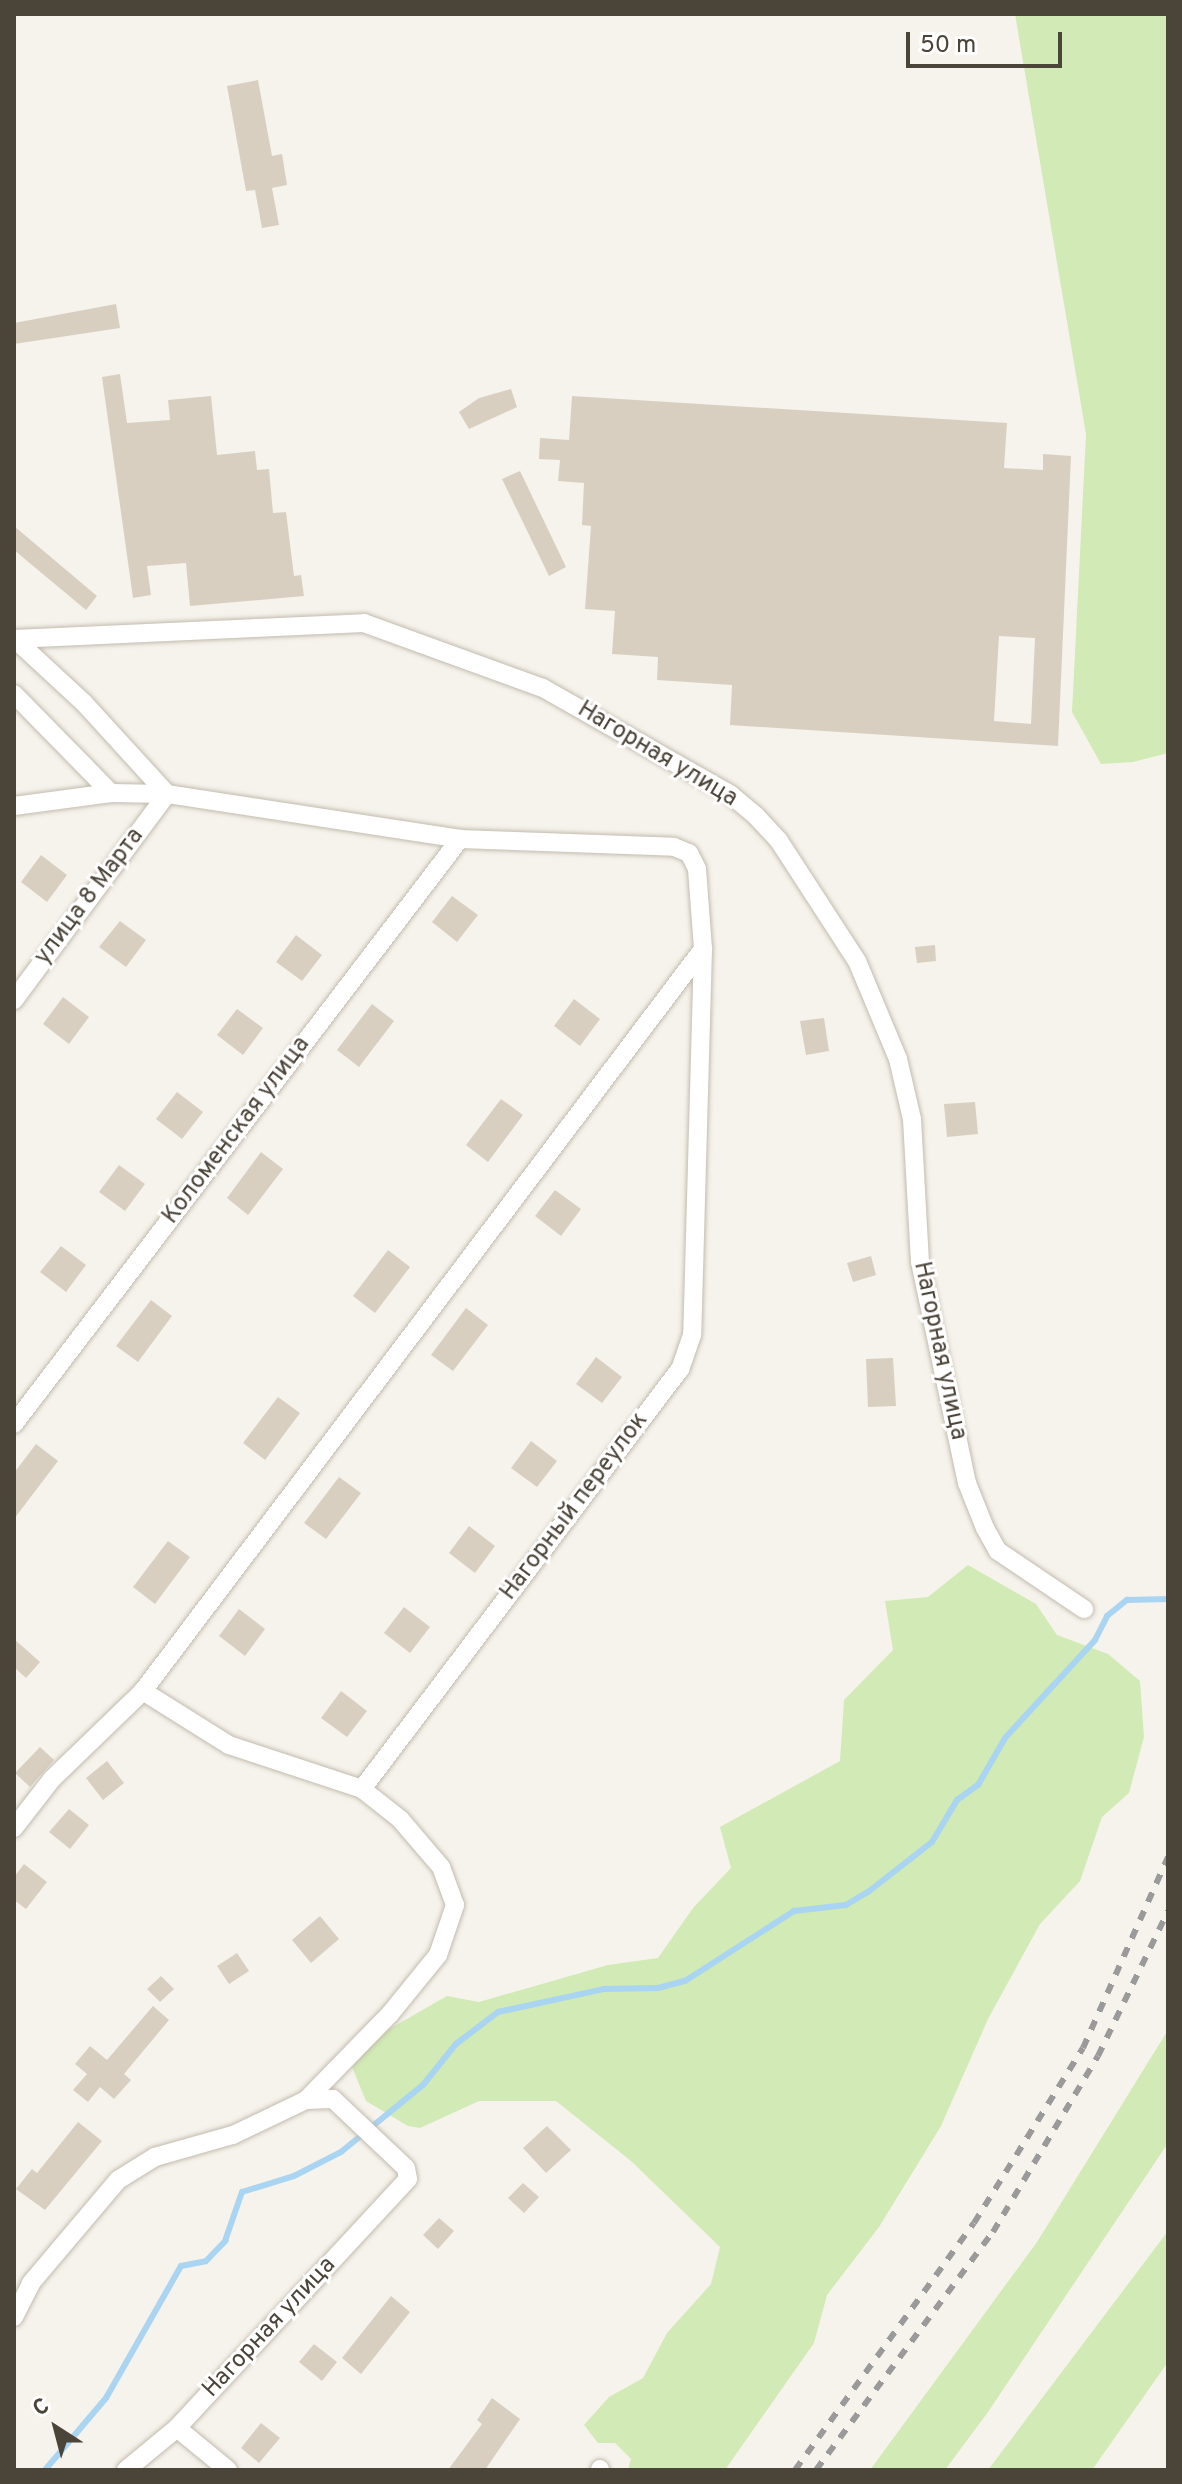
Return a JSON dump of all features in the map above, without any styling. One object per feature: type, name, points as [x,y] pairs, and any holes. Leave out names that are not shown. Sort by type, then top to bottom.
[{"type":"street","name":"Нагорная улица","points":[[15,641],[364,623],[543,688],[731,795],[756,816],[779,841],[857,961],[898,1059],[912,1119],[920,1262],[967,1483],[985,1528],[998,1551],[1084,1609]]},
{"type":"street","points":[[15,641],[119,739],[167,794]]},
{"type":"street","points":[[14,694],[111,793]]},
{"type":"street","points":[[14,806],[111,793],[167,794],[460,839]]},
{"type":"street","name":"улица 8 Марта","points":[[14,1000],[167,794]]},
{"type":"street","name":"Нагорный переулок","points":[[362,1789],[688,1353],[703,949],[697,869],[689,853],[674,847],[460,839]]},
{"type":"street","name":"Коломенская улица","points":[[14,1424],[460,839]]},
{"type":"street","points":[[14,1828],[52,1779],[143,1691],[703,949]]},
{"type":"street","points":[[14,2317],[31,2283],[118,2180],[138,2165],[233,2135],[306,2100],[390,2014],[438,1955],[455,1905],[441,1867],[400,1819],[362,1789],[229,1745],[143,1691]]},
{"type":"street","name":"Нагорная улица","points":[[126,2470],[177,2428],[408,2179],[406,2168],[333,2099],[306,2100]]},
{"type":"street","points":[[177,2428],[228,2470]]},
{"type":"green space","points":[[1015,14],[1168,14],[1168,753],[1133,762],[1101,764],[1072,712],[1086,434]]},
{"type":"green space","points":[[968,1565],[1036,1604],[1057,1635],[1108,1654],[1140,1681],[1144,1737],[1129,1793],[1102,1817],[1080,1881],[1040,1924],[988,2019],[941,2126],[879,2227],[827,2295],[814,2343],[725,2470],[628,2470],[631,2459],[615,2443],[598,2443],[584,2425],[609,2397],[643,2378],[667,2333],[711,2284],[720,2247],[631,2161],[556,2101],[479,2101],[420,2128],[408,2126],[366,2101],[352,2067],[384,2032],[447,1996],[479,2002],[608,1965],[658,1958],[693,1908],[731,1868],[720,1827],[840,1761],[844,1700],[893,1650],[885,1601],[928,1597]]},
{"type":"green space","points":[[1168,2030],[1168,2143],[988,2412],[945,2470],[870,2470],[1037,2242]]},
{"type":"green space","points":[[1168,2231],[1168,2362],[1092,2470],[988,2470]]},
{"type":"building","points":[[258,80],[272,156],[282,154],[287,185],[272,188],[279,225],[262,228],[255,190],[246,191],[227,86]]},
{"type":"building","points":[[116,304],[120,328],[14,344],[14,323]]},
{"type":"building","points":[[120,374],[127,423],[170,420],[168,400],[211,396],[217,455],[255,451],[257,470],[269,469],[273,513],[286,512],[294,576],[301,575],[304,596],[190,606],[186,563],[147,566],[151,595],[133,598],[102,377]]},
{"type":"building","points":[[511,389],[517,407],[469,429],[459,412],[479,398]]},
{"type":"building","points":[[572,396],[1007,423],[1004,468],[1043,470],[1043,454],[1071,456],[1058,746],[730,725],[732,685],[657,680],[658,657],[612,654],[615,611],[585,609],[591,526],[582,525],[584,483],[558,481],[560,460],[539,459],[540,438],[569,440]],"holes":[[[999,636],[1035,638],[1031,724],[994,721]]]},
{"type":"building","points":[[520,471],[566,567],[549,576],[502,479]]},
{"type":"building","points":[[14,526],[97,596],[86,610],[14,550]]},
{"type":"building","points":[[41,855],[67,875],[47,902],[21,882]]},
{"type":"building","points":[[452,896],[478,915],[457,942],[432,922]]},
{"type":"building","points":[[120,921],[146,940],[126,967],[99,947]]},
{"type":"building","points":[[296,935],[322,955],[302,981],[276,962]]},
{"type":"building","points":[[935,945],[936,961],[917,963],[915,947]]},
{"type":"building","points":[[63,997],[89,1017],[69,1044],[43,1024]]},
{"type":"building","points":[[574,999],[600,1019],[580,1046],[554,1026]]},
{"type":"building","points":[[372,1004],[394,1021],[359,1067],[337,1050]]},
{"type":"building","points":[[237,1009],[263,1028],[243,1055],[217,1035]]},
{"type":"building","points":[[824,1018],[829,1051],[806,1055],[800,1021]]},
{"type":"building","points":[[177,1092],[203,1112],[182,1139],[156,1119]]},
{"type":"building","points":[[501,1099],[523,1115],[488,1162],[466,1145]]},
{"type":"building","points":[[975,1102],[978,1134],[947,1137],[944,1104]]},
{"type":"building","points":[[261,1152],[283,1169],[248,1215],[227,1198]]},
{"type":"building","points":[[119,1165],[145,1184],[125,1211],[99,1192]]},
{"type":"building","points":[[555,1190],[581,1209],[561,1236],[535,1216]]},
{"type":"building","points":[[61,1246],[86,1265],[66,1292],[40,1272]]},
{"type":"building","points":[[388,1250],[410,1267],[375,1313],[353,1296]]},
{"type":"building","points":[[871,1256],[876,1275],[853,1282],[847,1263]]},
{"type":"building","points":[[151,1300],[172,1316],[138,1362],[116,1346]]},
{"type":"building","points":[[466,1308],[488,1325],[453,1371],[431,1355]]},
{"type":"building","points":[[596,1357],[622,1377],[602,1403],[576,1384]]},
{"type":"building","points":[[893,1358],[896,1406],[868,1407],[866,1359]]},
{"type":"building","points":[[278,1397],[300,1413],[265,1460],[243,1443]]},
{"type":"building","points":[[531,1441],[557,1461],[537,1487],[511,1468]]},
{"type":"building","points":[[36,1444],[58,1461],[14,1519],[14,1473]]},
{"type":"building","points":[[339,1477],[361,1493],[326,1539],[304,1523]]},
{"type":"building","points":[[469,1526],[495,1546],[475,1573],[449,1553]]},
{"type":"building","points":[[168,1541],[190,1557],[155,1604],[133,1587]]},
{"type":"building","points":[[404,1607],[430,1627],[410,1653],[384,1633]]},
{"type":"building","points":[[239,1609],[265,1629],[245,1656],[219,1636]]},
{"type":"building","points":[[14,1639],[40,1662],[26,1678],[14,1667]]},
{"type":"building","points":[[341,1691],[367,1711],[347,1737],[321,1718]]},
{"type":"building","points":[[40,1747],[54,1760],[30,1787],[15,1773]]},
{"type":"building","points":[[107,1761],[124,1783],[103,1800],[86,1778]]},
{"type":"building","points":[[69,1809],[89,1825],[70,1849],[49,1832]]},
{"type":"building","points":[[24,1864],[47,1882],[26,1909],[14,1900],[14,1877]]},
{"type":"building","points":[[320,1916],[339,1939],[311,1963],[292,1940]]},
{"type":"building","points":[[237,1953],[249,1971],[229,1984],[217,1966]]},
{"type":"building","points":[[161,1976],[174,1989],[160,2002],[147,1989]]},
{"type":"building","points":[[153,2006],[169,2020],[124,2074],[131,2080],[114,2099],[100,2087],[88,2102],[73,2090],[87,2074],[75,2064],[90,2046],[107,2060]]},
{"type":"building","points":[[78,2122],[102,2141],[45,2210],[16,2189],[32,2169],[37,2173]]},
{"type":"building","points":[[547,2126],[571,2150],[546,2173],[523,2148]]},
{"type":"building","points":[[523,2183],[539,2197],[524,2213],[508,2198]]},
{"type":"building","points":[[439,2218],[454,2231],[438,2249],[423,2235]]},
{"type":"building","points":[[391,2296],[410,2312],[361,2374],[342,2358]]},
{"type":"building","points":[[314,2344],[337,2362],[322,2381],[299,2362]]},
{"type":"building","points":[[492,2398],[520,2419],[485,2470],[448,2470],[482,2424],[477,2420]]},
{"type":"building","points":[[261,2423],[280,2438],[259,2463],[241,2448]]},
{"type":"waterway","points":[[45,2470],[106,2398],[181,2266],[206,2261],[225,2241],[242,2192],[294,2176],[341,2152],[423,2085],[456,2044],[498,2012],[604,1989],[658,1988],[685,1981],[794,1911],[846,1905],[868,1892],[932,1842],[957,1800],[978,1785],[1005,1738],[1095,1640],[1107,1616],[1127,1600],[1168,1599]]},
{"type":"railway","points":[[795,2470],[974,2223],[1083,2048],[1168,1857]]},
{"type":"railway","points":[[816,2470],[993,2232],[1098,2056],[1168,1911]]}]
